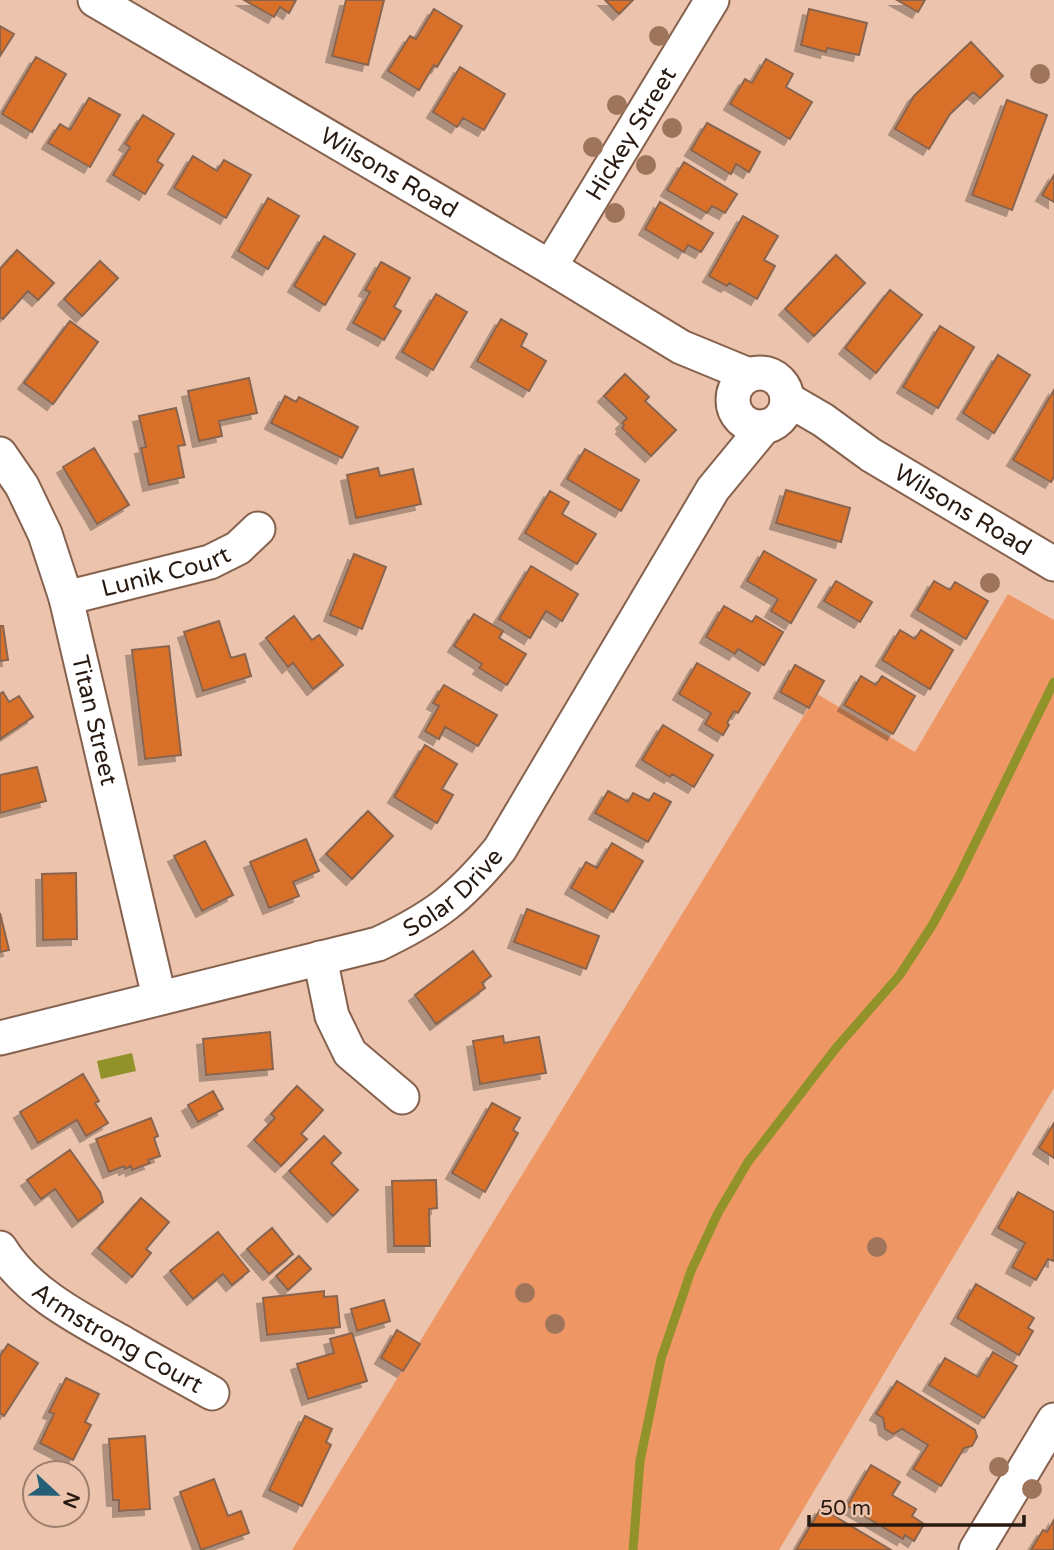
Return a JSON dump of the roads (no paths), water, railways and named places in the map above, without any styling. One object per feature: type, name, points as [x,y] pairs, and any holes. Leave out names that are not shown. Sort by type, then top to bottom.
[{"type":"street","name":"Wilsons Road","points":[[95,0],[681,346],[757,407],[817,435],[871,455],[1054,564]]},
{"type":"street","name":"Hickey Street","points":[[550,267],[712,0]]},
{"type":"street","name":"Solar Drive","points":[[0,1038],[378,944],[416,926],[454,900],[476,879],[500,849],[713,489],[757,407]]},
{"type":"street","name":"Titan Street","points":[[0,454],[22,485],[45,534],[66,598],[159,997]]},
{"type":"street","name":"Lunik Court","points":[[66,598],[209,562],[238,548],[258,530]]},
{"type":"street","points":[[320,958],[332,1016],[350,1053],[402,1097]]},
{"type":"street","name":"Armstrong Court","points":[[0,1248],[10,1264],[36,1288],[74,1315],[212,1393]]},
{"type":"street","points":[[976,1550],[1054,1420]]},
{"type":"waterway","points":[[633,1550],[640,1461],[661,1359],[691,1271],[718,1213],[748,1162],[836,1048],[899,976],[933,924],[1054,682]]}]
